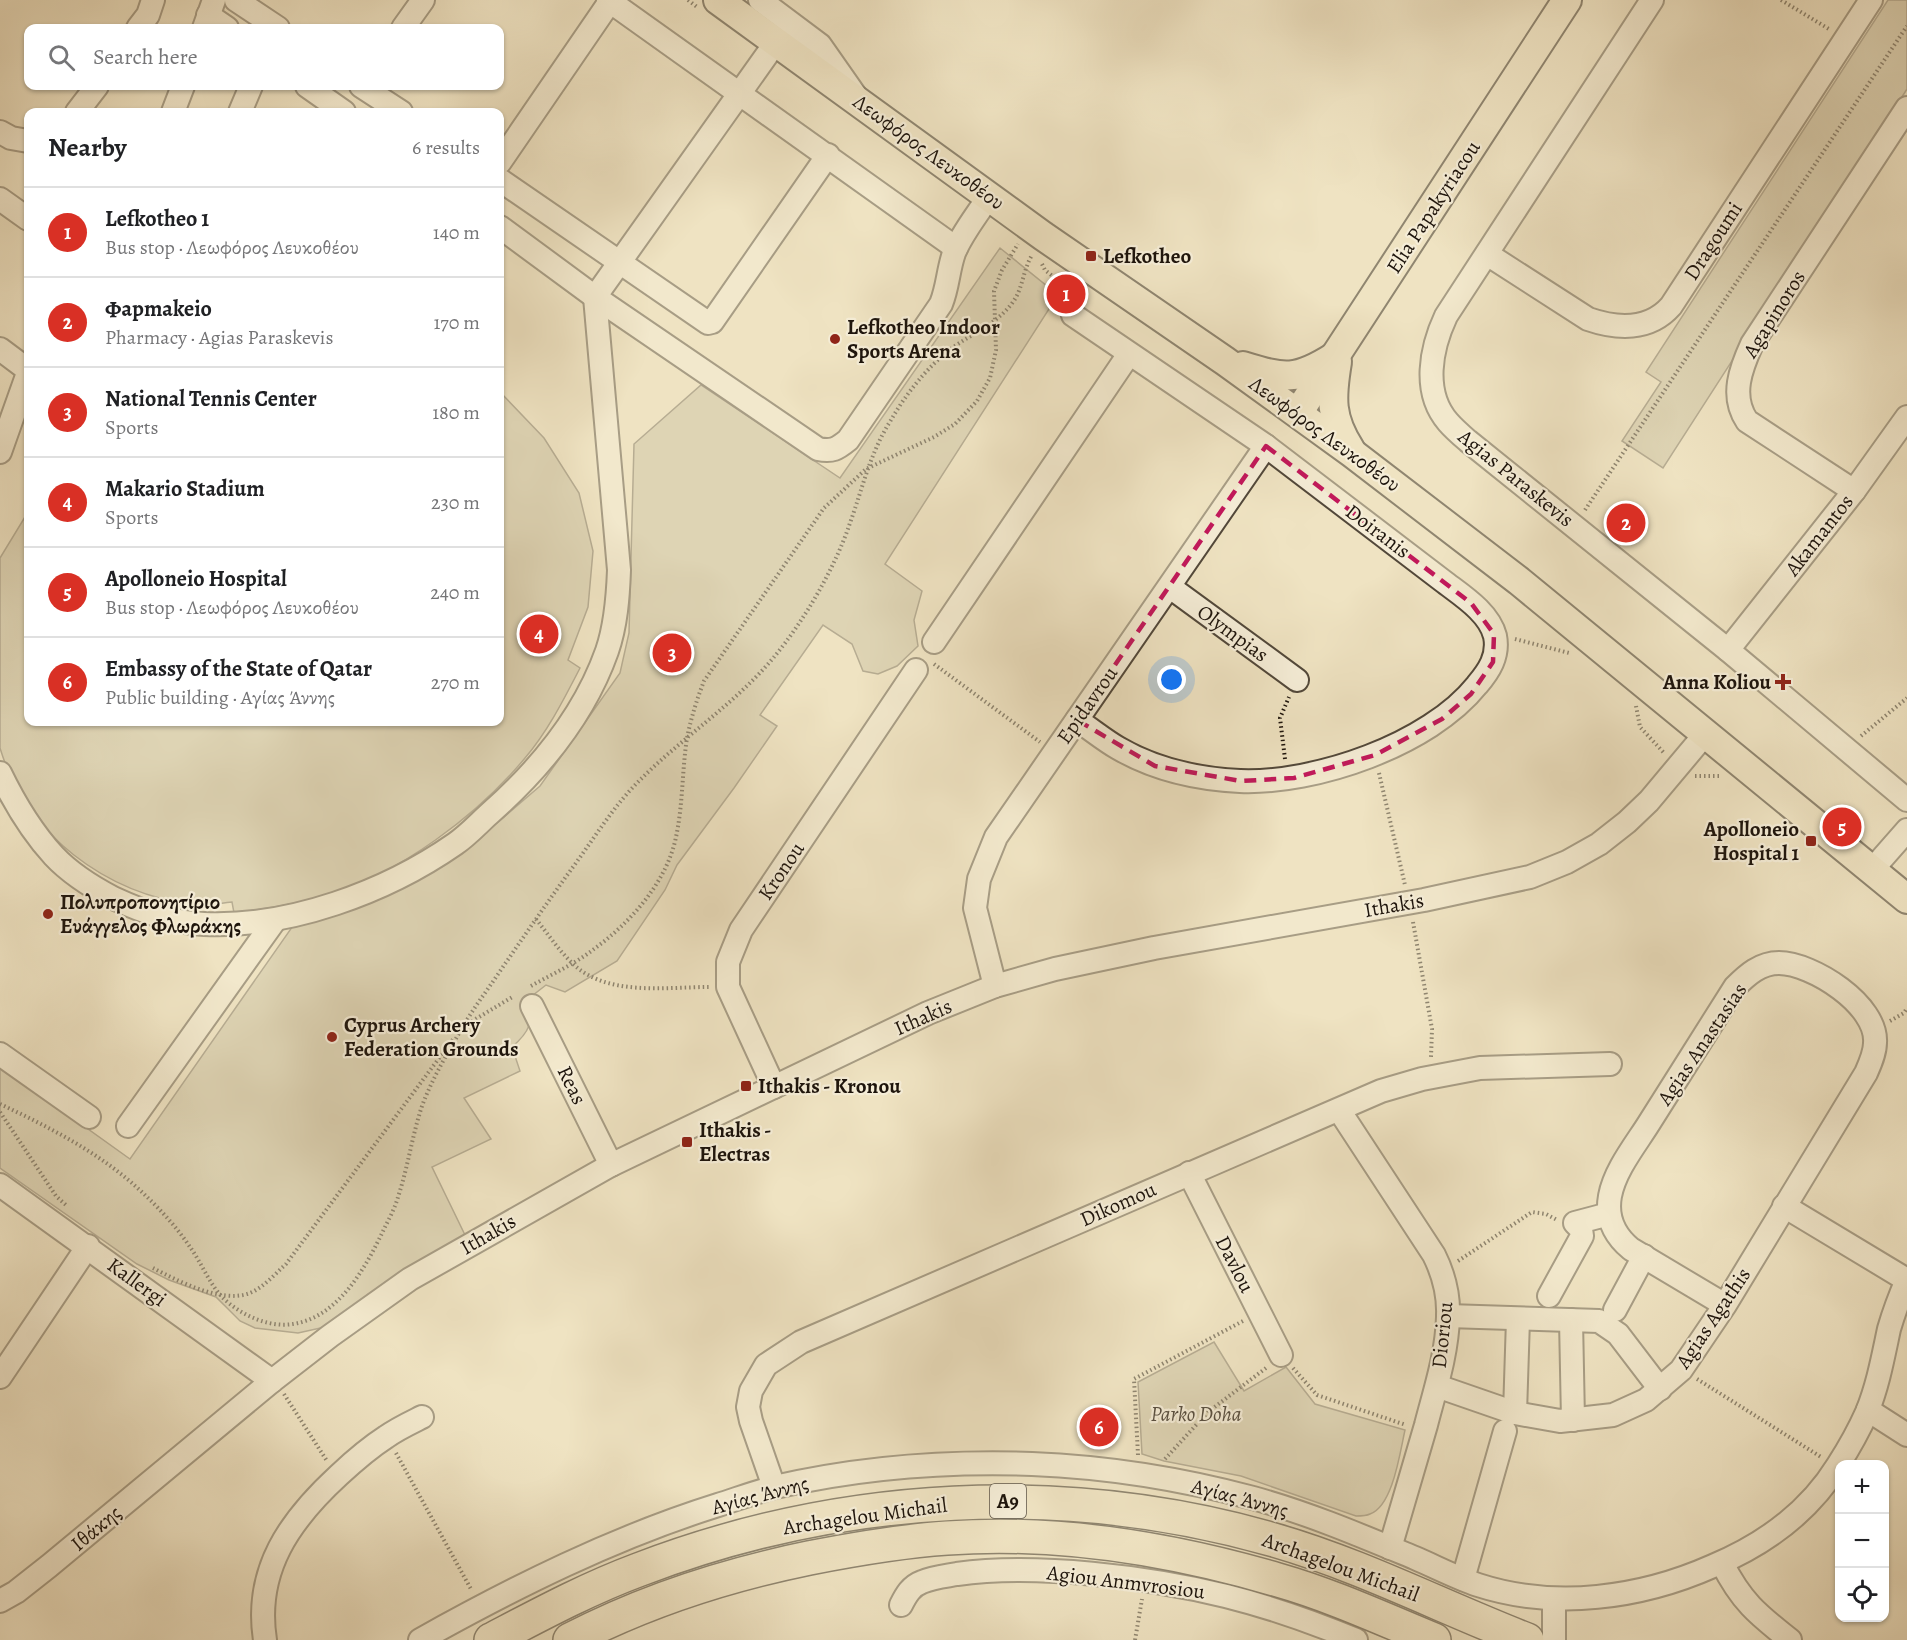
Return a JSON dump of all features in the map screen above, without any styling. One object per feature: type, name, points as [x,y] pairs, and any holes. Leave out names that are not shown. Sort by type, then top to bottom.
[{"type":"highway","name":"Archagelou Michail","points":[[491,1640],[578,1596],[638,1570],[745,1535],[828,1517],[883,1509],[995,1501],[1043,1502],[1133,1510],[1178,1517],[1272,1539],[1348,1565],[1527,1640]]},
{"type":"highway","name":"Archagelou Michail","points":[[570,1640],[651,1603],[760,1569],[896,1543],[949,1538],[1002,1537],[1047,1538],[1123,1546],[1224,1565],[1321,1594],[1434,1640]]},
{"type":"main road","name":"Λεωφόρος Λευκοθέου","points":[[718,0],[1036,231],[1225,361],[1352,453],[1520,581],[1907,899]]},
{"type":"main road","name":"Elia Papakyriacou","points":[[1298,413],[1339,354],[1567,0]]},
{"type":"main road","points":[[1225,361],[1263,372],[1291,376],[1306,373],[1339,354]]},
{"type":"main road","points":[[1339,354],[1332,394],[1333,408],[1340,433],[1352,453]]},
{"type":"street","points":[[141,24],[148,15],[153,0]]},
{"type":"street","points":[[236,0],[272,24]]},
{"type":"street","points":[[406,24],[423,0]]},
{"type":"street","points":[[759,0],[820,45],[860,102]]},
{"type":"street","name":"Agias Paraskevis","points":[[1652,0],[1446,316],[1437,335],[1432,354],[1431,376],[1436,399],[1446,420],[1468,441],[1728,651],[1907,800]]},
{"type":"street","name":"Dragoumi","points":[[1487,254],[1587,319],[1606,326],[1624,327],[1658,318],[1671,306],[1871,0]]},
{"type":"street","points":[[504,156],[610,1],[956,248]]},
{"type":"street","points":[[209,15],[221,24]]},
{"type":"street","points":[[0,773],[31,826],[55,857],[76,875],[100,891],[150,913],[192,923],[232,924],[275,920],[330,905],[395,880],[456,844],[516,790],[541,764],[562,737],[592,686],[608,649],[613,628],[619,570],[595,297],[776,42]]},
{"type":"street","points":[[80,108],[94,90]]},
{"type":"street","points":[[175,108],[181,90]]},
{"type":"street","points":[[242,108],[249,90]]},
{"type":"street","points":[[313,90],[338,108]]},
{"type":"street","points":[[347,108],[359,90]]},
{"type":"street","points":[[368,90],[395,108]]},
{"type":"street","name":"Agapinoros","points":[[1854,491],[1747,421],[1739,401],[1738,385],[1740,371],[1752,344],[1907,108]]},
{"type":"street","points":[[0,132],[11,138],[24,140]]},
{"type":"street","points":[[504,183],[705,322],[712,322],[828,155]]},
{"type":"street","points":[[504,230],[595,297],[818,449],[829,451],[838,448],[848,440],[941,304],[956,248],[989,196]]},
{"type":"street","points":[[0,199],[24,216]]},
{"type":"street","name":"Doiranis","points":[[1073,315],[1266,446],[1471,603],[1486,618],[1494,634],[1496,647],[1493,662],[1471,694],[1442,719],[1375,755],[1288,778],[1241,781],[1200,777],[1155,766],[1119,748],[1077,720]]},
{"type":"street","points":[[0,349],[24,368]]},
{"type":"street","points":[[928,659],[1129,354]]},
{"type":"street","points":[[0,452],[24,383]]},
{"type":"street","name":"Akamantos","points":[[1728,651],[1854,491],[1907,417]]},
{"type":"street","name":"Epidavrou","points":[[996,986],[975,908],[980,879],[996,837],[1266,446]]},
{"type":"street","name":"Olympias","points":[[1170,587],[1297,680]]},
{"type":"street","name":"Kronou","points":[[774,1087],[728,987],[728,962],[741,930],[928,659]]},
{"type":"street","name":"Ithakis","points":[[188,1451],[330,1336],[410,1279],[611,1165],[928,1013],[996,986],[1055,969],[1154,948],[1409,903],[1530,877],[1567,862],[1591,849],[1627,822],[1706,733]]},
{"type":"street","points":[[1871,871],[1907,830]]},
{"type":"street","points":[[128,1125],[275,920]]},
{"type":"street","name":"Agias Anastasias","points":[[1609,1214],[1610,1195],[1626,1160],[1735,987],[1753,971],[1777,963],[1794,965],[1811,972],[1846,993],[1858,1004],[1874,1030],[1875,1042],[1866,1073]]},
{"type":"street","name":"Reas","points":[[532,1006],[611,1165]]},
{"type":"street","points":[[0,1054],[89,1118]]},
{"type":"street","name":"Dikomou","points":[[774,1487],[748,1407],[751,1391],[766,1365],[801,1342],[1381,1091],[1428,1078],[1480,1068],[1610,1064]]},
{"type":"street","name":"Agias Agathis","points":[[1437,1386],[1510,1422],[1560,1421],[1613,1415],[1646,1400],[1681,1370],[1725,1305],[1866,1073]]},
{"type":"street","name":"Dioriou","points":[[1340,1110],[1434,1255],[1446,1288],[1448,1316],[1446,1342],[1437,1386],[1390,1548]]},
{"type":"street","name":"Davlou","points":[[1189,1173],[1281,1355]]},
{"type":"street","name":"Kallergi","points":[[0,1185],[88,1246],[272,1381]]},
{"type":"street","points":[[1784,1206],[1907,1280]]},
{"type":"street","points":[[1575,1223],[1609,1214],[1620,1240],[1725,1305]]},
{"type":"street","points":[[1549,1296],[1582,1236],[1581,1229],[1575,1223]]},
{"type":"street","points":[[0,1377],[88,1246]]},
{"type":"street","points":[[1615,1310],[1644,1256]]},
{"type":"street","name":"Αγίας Άννης","points":[[1841,1460],[1868,1410],[1890,1326],[1907,1280]]},
{"type":"street","points":[[1448,1316],[1599,1321],[1618,1334],[1660,1389]]},
{"type":"street","points":[[1462,1579],[1510,1422],[1518,1319]]},
{"type":"street","points":[[1571,1320],[1573,1420]]},
{"type":"street","points":[[1868,1410],[1907,1435]]},
{"type":"street","points":[[265,1640],[262,1619],[268,1574],[286,1534],[338,1476],[361,1455],[387,1436],[422,1417]]},
{"type":"street","name":"Ιθάκης","points":[[0,1600],[16,1592],[49,1566],[188,1451]]},
{"type":"street","name":"Αγίας Άννης","points":[[420,1640],[552,1570],[638,1533],[774,1487],[904,1467],[1033,1464],[1146,1476],[1255,1498],[1318,1519],[1462,1579],[1507,1593],[1554,1599],[1608,1596],[1658,1587],[1742,1554],[1785,1524],[1813,1500],[1835,1470]]},
{"type":"street","points":[[1722,1563],[1742,1598],[1790,1640]]},
{"type":"street","name":"Agiou Anmvrosiou","points":[[901,1605],[907,1592],[921,1582],[970,1572],[1046,1571],[1145,1582],[1224,1596],[1282,1611],[1356,1640]]},
{"type":"street","points":[[1554,1599],[1554,1640]]},
{"type":"path","points":[[1781,0],[1846,38]]},
{"type":"path","points":[[1575,526],[1907,26]]},
{"type":"path","points":[[221,1296],[249,1294],[267,1282],[286,1264],[463,1026],[536,919],[627,794],[753,679],[790,637],[826,576],[849,527],[866,469],[880,438],[908,394],[939,359],[955,346],[996,321],[1012,303],[1021,289],[1036,231]]},
{"type":"path","points":[[146,1264],[171,1278],[221,1296],[243,1312],[265,1322],[292,1324],[314,1316],[347,1292],[374,1251],[398,1201],[423,1104],[431,1084],[463,1026],[593,950],[634,913],[671,856],[677,837],[687,738],[694,708],[704,681],[824,508],[866,469],[934,437],[955,424],[977,401],[990,378],[996,350],[994,291],[997,280],[1006,261],[1036,231]]},
{"type":"path","points":[[928,659],[1054,752]]},
{"type":"path","points":[[1288,778],[1280,718],[1297,680]]},
{"type":"path","points":[[1846,748],[1907,698]]},
{"type":"path","points":[[1375,755],[1409,903],[1432,1029],[1428,1078]]},
{"type":"path","points":[[536,919],[572,963],[587,975],[602,982],[627,987],[728,987]]},
{"type":"path","points":[[0,1104],[48,1127],[96,1157],[145,1195],[188,1243],[221,1296]]},
{"type":"path","points":[[0,1112],[56,1196],[71,1210]]},
{"type":"path","points":[[1442,1272],[1532,1212],[1546,1214],[1568,1225],[1575,1223]]},
{"type":"path","points":[[1146,1476],[1134,1379],[1260,1313]]},
{"type":"path","points":[[1146,1476],[1208,1412],[1281,1355],[1317,1395],[1424,1431]]},
{"type":"path","points":[[1681,1370],[1835,1466]]},
{"type":"path","points":[[272,1381],[287,1397],[338,1476]]},
{"type":"path","points":[[387,1436],[482,1608]]},
{"type":"path","points":[[1135,1640],[1145,1582]]},
{"type":"highlighted area","points":[[1266,446],[1471,603],[1494,634],[1493,662],[1471,694],[1442,719],[1375,755],[1294,778],[1241,781],[1155,766],[1077,720]]},
{"type":"green space","points":[[1888,0],[1907,0],[1907,89],[1663,468],[1622,441],[1661,382],[1646,372]]},
{"type":"green space","points":[[1000,248],[1058,295],[885,564],[922,591],[914,620],[918,646],[897,666],[878,674],[863,671],[852,644],[823,625],[760,715],[777,726],[677,865],[665,890],[617,961],[565,992],[546,985],[523,1003],[529,1016],[528,1027],[512,1047],[520,1071],[464,1098],[491,1139],[432,1167],[465,1235],[334,1325],[298,1333],[255,1328],[240,1321],[216,1297],[169,1280],[137,1264],[0,1168],[0,1066],[130,1159],[297,920],[476,841],[540,786],[620,673],[629,633],[634,444],[701,385],[840,478]]},
{"type":"green space","points":[[504,396],[544,438],[579,493],[593,551],[588,607],[568,660],[580,668],[541,737],[506,780],[461,821],[436,840],[382,872],[328,895],[281,906],[234,913],[232,902],[195,905],[162,899],[131,888],[101,873],[74,855],[50,833],[29,808],[12,779],[0,748],[0,558],[24,519],[24,726],[504,726]]},
{"type":"green space","name":"Parko Doha","points":[[1214,1342],[1244,1391],[1286,1367],[1315,1404],[1405,1430],[1390,1490],[1378,1509],[1368,1515],[1356,1516],[1241,1476],[1164,1461],[1142,1454],[1138,1382]]},
{"type":"place","name":"Lefkotheo","points":[[1091,256]]},
{"type":"place","name":"Lefkotheo 1","points":[[1066,294]]},
{"type":"place","name":"Lefkotheo Indoor Sports Arena","points":[[835,339]]},
{"type":"place","name":"Φapmakeio","points":[[1626,523]]},
{"type":"place","name":"Makario Stadium","points":[[539,634]]},
{"type":"place","name":"National Tennis Center","points":[[672,653]]},
{"type":"place","name":"Anna Koliou","points":[[1783,682]]},
{"type":"place","name":"Apolloneio Hospital","points":[[1842,827]]},
{"type":"place","name":"Apolloneio Hospital 1","points":[[1811,841]]},
{"type":"place","name":"Πολυπροπονητίριο Ευάγγελος Φλωράκης","points":[[48,914]]},
{"type":"place","name":"Cyprus Archery Federation Grounds","points":[[332,1037]]},
{"type":"place","name":"Ithakis - Kronou","points":[[746,1086]]},
{"type":"place","name":"Ithakis - Electras","points":[[687,1142]]},
{"type":"place","name":"Embassy of the State of Qatar","points":[[1099,1427]]}]
